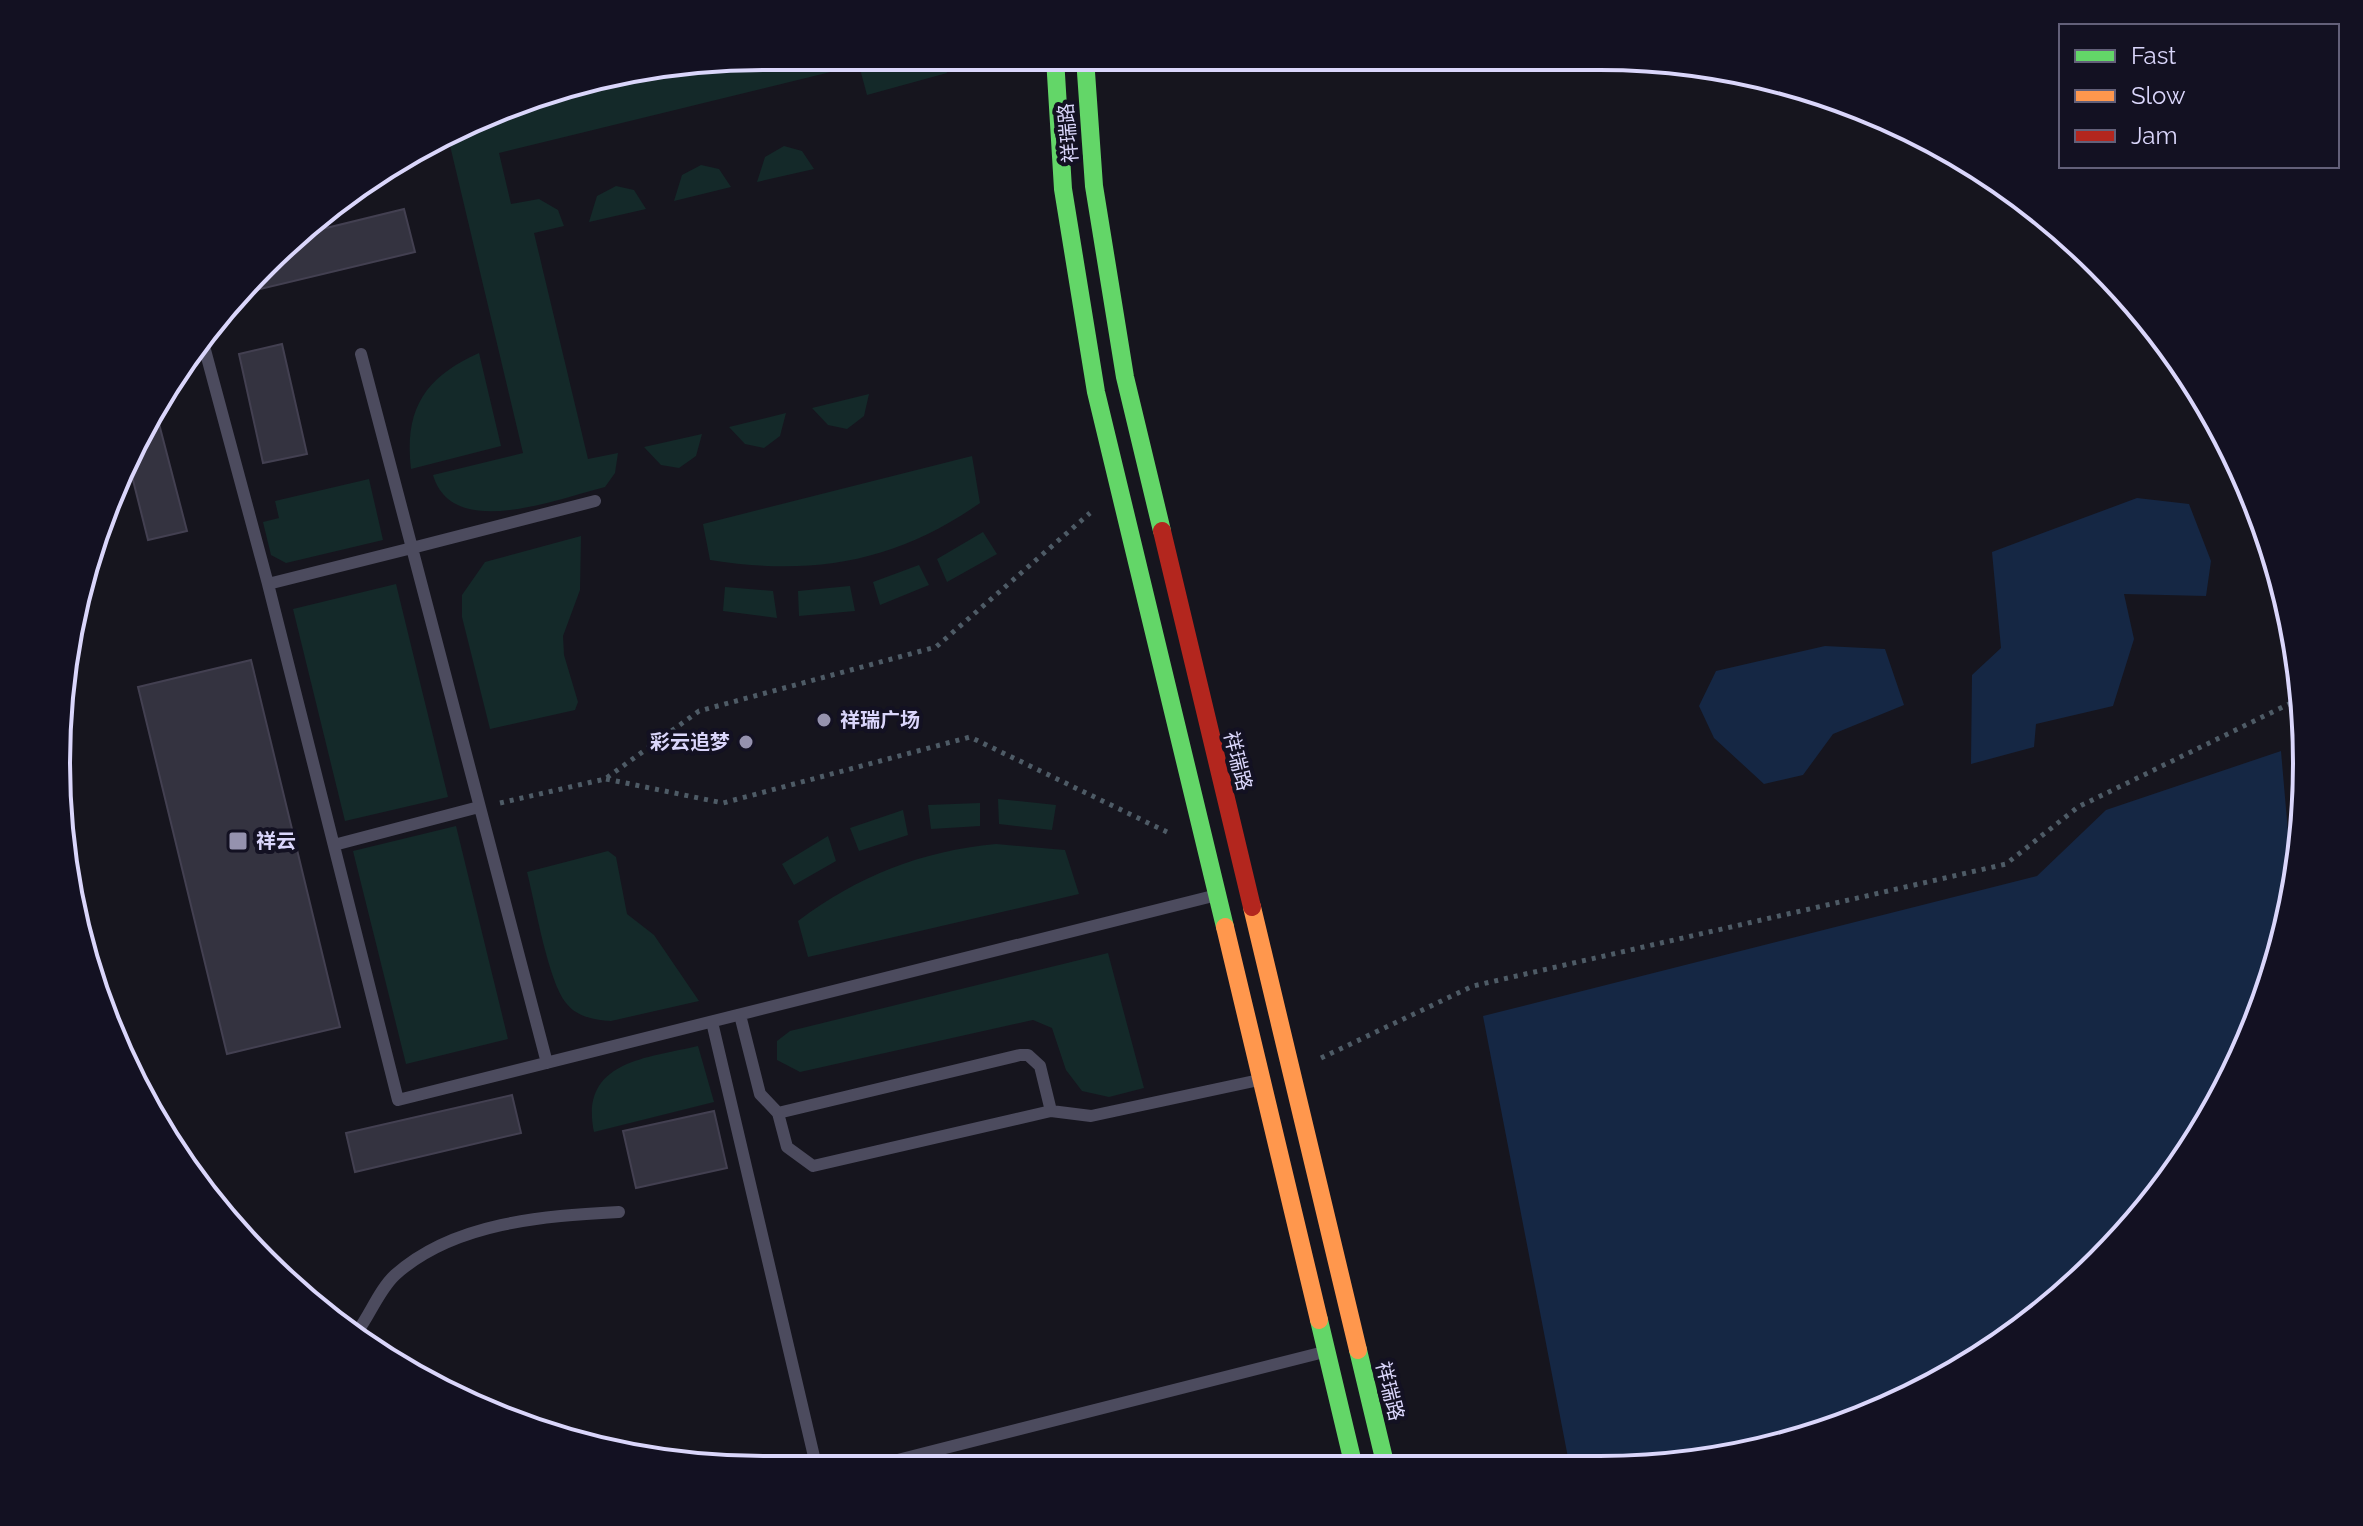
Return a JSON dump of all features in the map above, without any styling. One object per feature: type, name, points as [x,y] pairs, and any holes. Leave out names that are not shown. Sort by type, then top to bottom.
[{"type":"main road","name":"祥瑞路","points":[[1056,70],[1063,189],[1076,280],[1118,490],[1351,1456]]},
{"type":"main road","name":"祥瑞路","points":[[1086,70],[1094,186],[1125,377],[1383,1456]]},
{"type":"lane","points":[[205,352],[268,584],[398,1100],[1246,887]]},
{"type":"lane","points":[[361,354],[547,1063]]},
{"type":"lane","points":[[268,584],[595,501]]},
{"type":"lane","points":[[334,845],[479,807]]},
{"type":"lane","points":[[740,1015],[757,1085],[778,1113],[787,1147],[813,1166],[1051,1111],[1091,1116],[1290,1073]]},
{"type":"lane","points":[[712,1022],[814,1456]]},
{"type":"lane","points":[[778,1113],[1020,1055],[1028,1055],[1040,1066],[1051,1111]]},
{"type":"lane","points":[[360,1327],[394,1276],[437,1249],[536,1217],[619,1212]]},
{"type":"lane","points":[[913,1456],[1326,1351]]},
{"type":"path","points":[[479,807],[605,779],[699,711],[936,647],[1118,490]]},
{"type":"path","points":[[1290,1073],[1473,986],[2006,864],[2078,807],[2290,703]]},
{"type":"path","points":[[605,779],[723,803],[970,737],[1140,822],[1204,846]]},
{"type":"green space","points":[[839,70],[499,153],[511,204],[539,199],[558,210],[564,226],[534,233],[588,459],[618,453],[615,473],[605,487],[508,510],[483,511],[461,506],[444,495],[433,475],[523,453],[450,144],[540,107],[628,83],[718,71]]},
{"type":"green space","points":[[860,70],[946,70],[947,73],[867,95]]},
{"type":"green space","points":[[784,146],[802,151],[814,169],[757,182],[765,157]]},
{"type":"green space","points":[[701,165],[719,169],[731,187],[674,201],[682,175]]},
{"type":"green space","points":[[616,186],[634,190],[646,209],[589,222],[597,196]]},
{"type":"green space","points":[[479,353],[501,446],[411,469],[411,429],[422,398],[445,373]]},
{"type":"green space","points":[[869,394],[864,416],[847,429],[828,425],[812,408]]},
{"type":"green space","points":[[786,413],[780,436],[764,448],[745,444],[729,427]]},
{"type":"green space","points":[[702,434],[696,456],[679,468],[661,465],[644,447]]},
{"type":"green space","points":[[972,456],[980,503],[948,523],[884,552],[818,565],[747,565],[710,560],[703,524]]},
{"type":"green space","points":[[369,479],[383,540],[286,563],[271,555],[263,522],[279,518],[275,501]]},
{"type":"green space","points":[[983,532],[997,554],[947,582],[937,559]]},
{"type":"green space","points":[[581,536],[580,590],[563,636],[564,655],[578,702],[575,710],[490,729],[462,617],[462,595],[485,562]]},
{"type":"green space","points":[[919,565],[929,585],[880,605],[873,582]]},
{"type":"green space","points":[[396,584],[448,797],[345,821],[293,609]]},
{"type":"green space","points":[[850,586],[855,611],[799,616],[798,591]]},
{"type":"green space","points":[[725,587],[773,591],[777,618],[723,611]]},
{"type":"green space","points":[[998,799],[1056,805],[1052,830],[999,824]]},
{"type":"green space","points":[[980,803],[980,826],[931,829],[928,805]]},
{"type":"green space","points":[[903,810],[908,835],[859,851],[850,828]]},
{"type":"green space","points":[[456,826],[508,1039],[406,1064],[353,851]]},
{"type":"green space","points":[[828,836],[836,861],[794,885],[782,864]]},
{"type":"green space","points":[[996,844],[1065,850],[1079,894],[808,957],[798,921],[844,891],[891,868],[916,860],[968,847]]},
{"type":"green space","points":[[608,851],[616,857],[627,914],[654,935],[699,1001],[611,1021],[581,1015],[570,1008],[559,992],[527,872]]},
{"type":"green space","points":[[1108,953],[1144,1088],[1109,1097],[1082,1091],[1066,1070],[1052,1028],[1033,1020],[800,1072],[777,1060],[777,1041],[790,1031]]},
{"type":"green space","points":[[698,1046],[714,1102],[594,1132],[592,1108],[597,1090],[607,1077],[639,1060]]},
{"type":"water","points":[[2137,498],[2189,504],[2211,561],[2206,596],[2124,594],[2134,639],[2113,706],[2036,724],[2034,747],[1971,764],[1972,675],[2001,648],[1992,552]]},
{"type":"water","points":[[1825,646],[1885,649],[1904,705],[1833,734],[1803,775],[1764,784],[1714,738],[1699,706],[1716,671]]},
{"type":"water","points":[[2281,751],[2289,839],[2280,898],[2256,986],[2222,1070],[2200,1110],[2150,1185],[2121,1220],[2057,1284],[2022,1313],[1946,1363],[1907,1385],[1865,1403],[1823,1419],[1735,1443],[1645,1455],[1568,1456],[1483,1016],[2037,876],[2106,810]]},
{"type":"building","points":[[404,209],[415,252],[257,290],[321,229]]},
{"type":"building","points":[[282,344],[307,454],[263,463],[239,354]]},
{"type":"building","points":[[159,423],[187,531],[148,540],[132,477]]},
{"type":"building","points":[[251,660],[340,1027],[227,1054],[138,687]]},
{"type":"building","points":[[512,1095],[521,1133],[355,1172],[346,1133]]},
{"type":"building","points":[[714,1111],[727,1168],[636,1188],[623,1131]]},
{"type":"traffic: fast","points":[[1056,70],[1063,189],[1096,392],[1225,927]]},
{"type":"traffic: fast","points":[[1086,70],[1094,186],[1125,377],[1162,531]]},
{"type":"traffic: fast","points":[[1319,1320],[1351,1456]]},
{"type":"traffic: fast","points":[[1358,1350],[1383,1456]]},
{"type":"traffic: slow","points":[[1252,907],[1358,1350]]},
{"type":"traffic: slow","points":[[1225,927],[1319,1320]]},
{"type":"traffic: jam","points":[[1162,531],[1252,907]]},
{"type":"place","name":"祥瑞广场","points":[[824,720]]},
{"type":"place","name":"彩云追梦","points":[[746,742]]},
{"type":"place","name":"祥云","points":[[238,841]]}]
